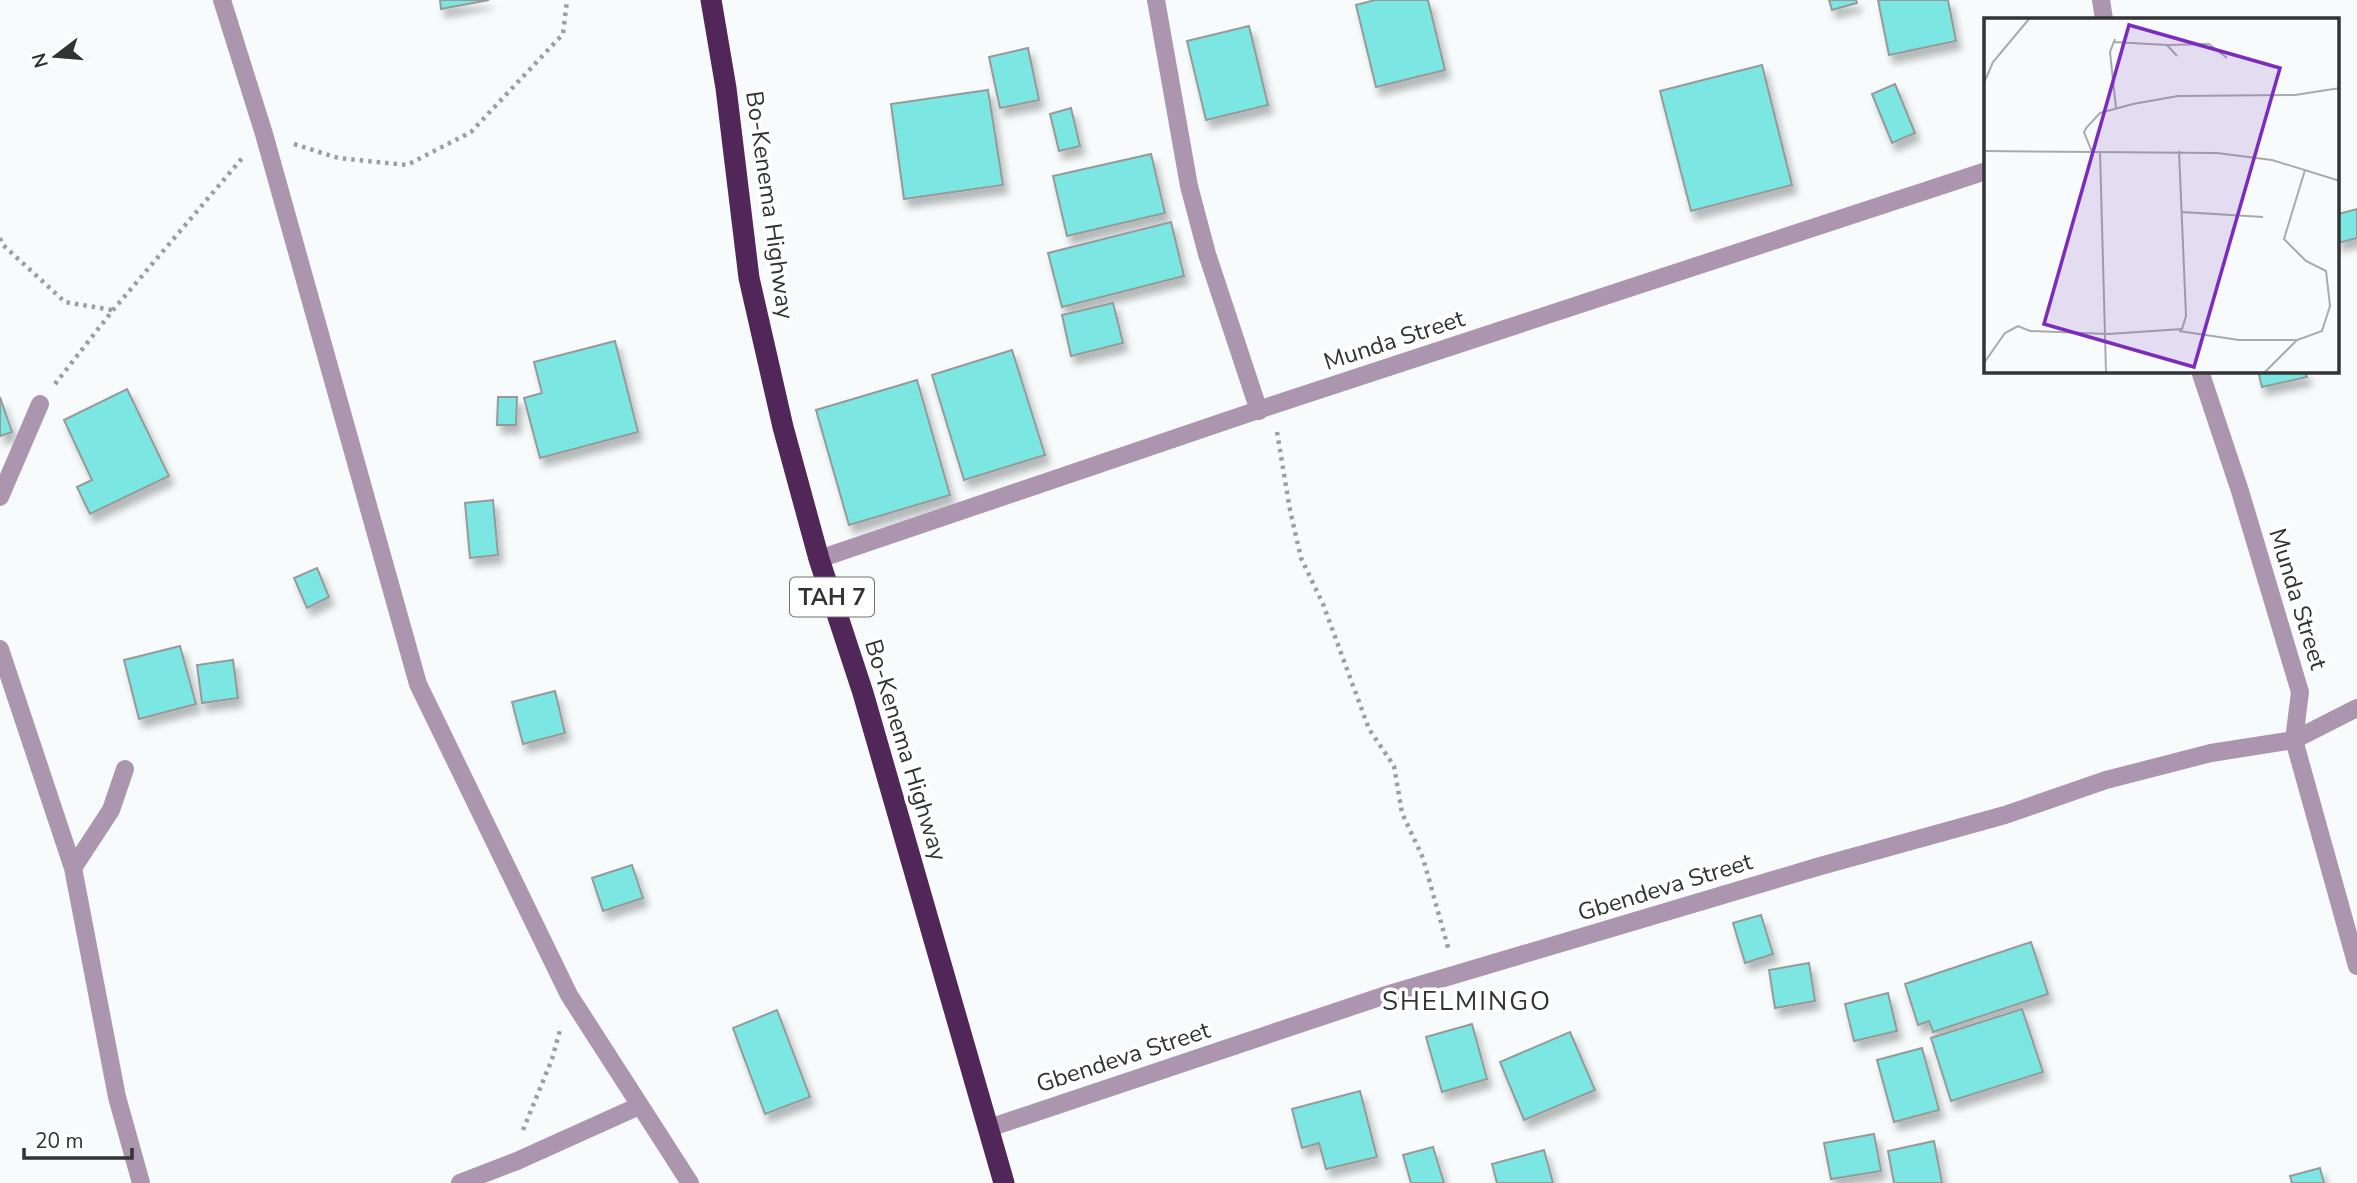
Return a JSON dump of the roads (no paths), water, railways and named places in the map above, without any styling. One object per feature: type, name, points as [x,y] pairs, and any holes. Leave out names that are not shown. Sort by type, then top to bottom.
[{"type":"highway","name":"Bo-Kenema Highway","points":[[711,0],[726,88],[749,278],[783,427],[819,559],[863,693],[1004,1183]]},
{"type":"street","points":[[222,0],[264,134],[418,684],[569,995],[690,1183]]},
{"type":"street","points":[[1156,0],[1189,186],[1208,254],[1266,408]]},
{"type":"street","points":[[2101,0],[2104,18]]},
{"type":"street","name":"Munda Street","points":[[819,559],[1266,408],[1984,172]]},
{"type":"street","name":"Munda Street","points":[[2201,373],[2240,491],[2300,692],[2294,740],[2357,966]]},
{"type":"street","points":[[0,498],[40,404]]},
{"type":"street","points":[[0,649],[73,868],[117,1097],[141,1183]]},
{"type":"street","name":"Gbendeva Street","points":[[989,1128],[1383,996],[1817,867],[2005,815],[2106,780],[2211,753],[2294,740],[2357,708]]},
{"type":"street","points":[[73,868],[111,810],[125,769]]},
{"type":"street","points":[[460,1183],[639,1106]]},
{"type":"district","name":"SHELMINGO","points":[[1467,1001]]}]
